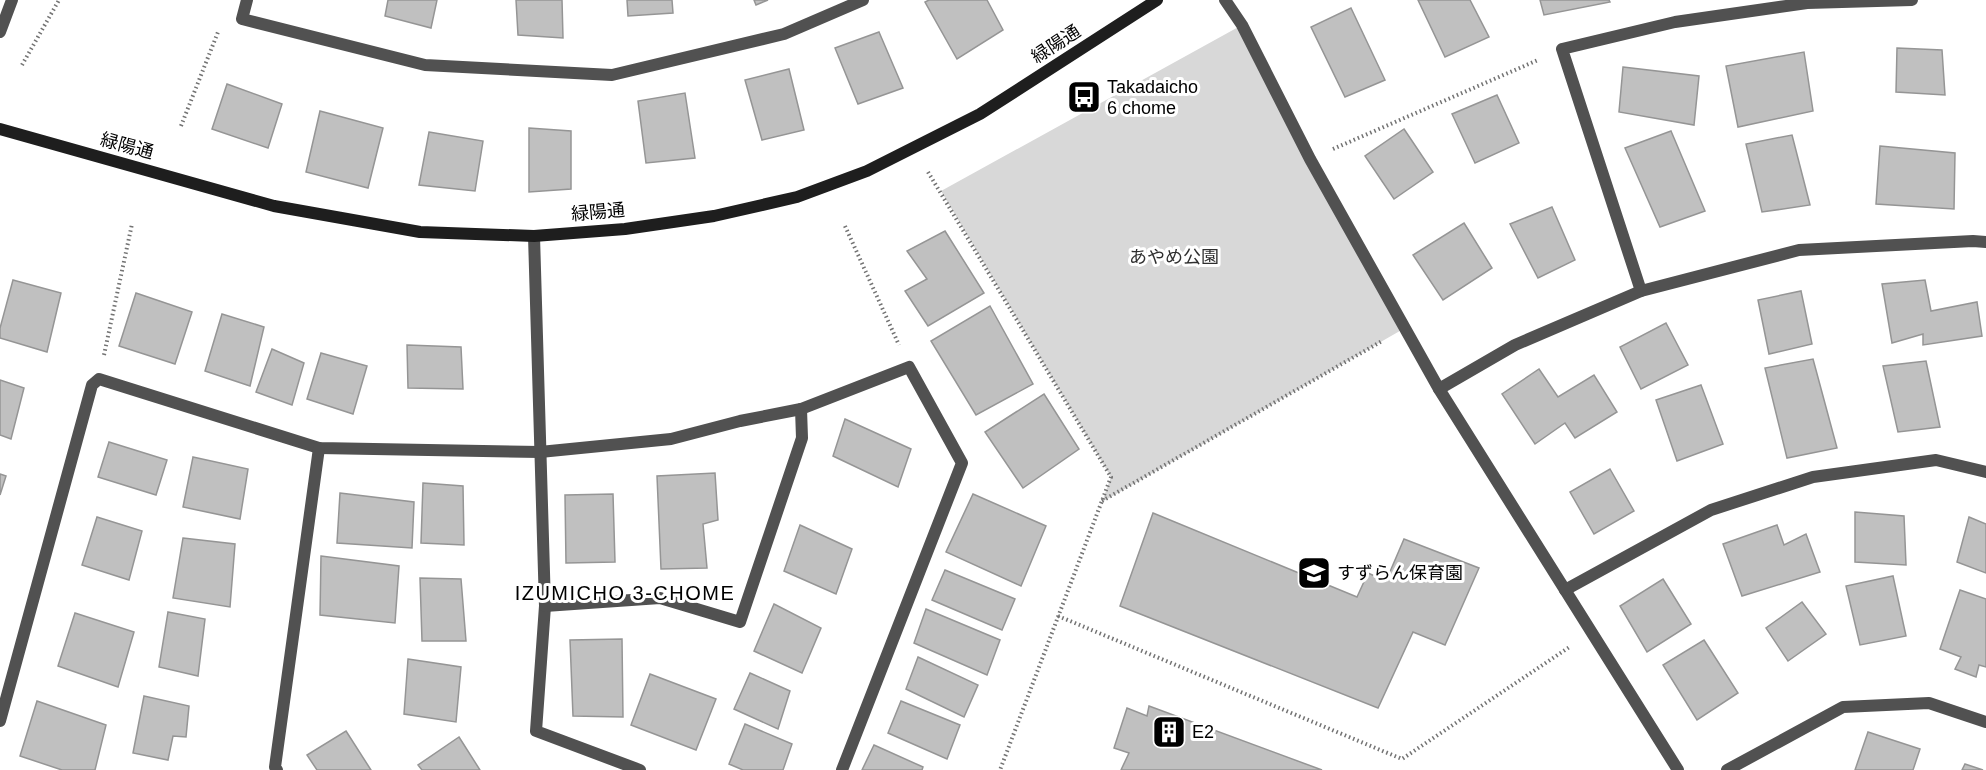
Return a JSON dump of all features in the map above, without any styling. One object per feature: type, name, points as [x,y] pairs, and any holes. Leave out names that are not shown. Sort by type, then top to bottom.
[{"type":"street","points":[[0,32],[12,0]]},
{"type":"street","points":[[247,0],[242,19],[425,65],[612,75],[784,34],[863,0]]},
{"type":"street","name":"緑陽通","points":[[0,129],[274,206],[420,232],[534,236],[625,229],[714,216],[797,197],[867,171],[980,114],[1157,0]]},
{"type":"street","points":[[1225,0],[1242,25],[1310,159],[1439,389],[1678,770]]},
{"type":"street","points":[[1641,291],[1562,49],[1675,22],[1807,3],[1912,0]]},
{"type":"street","points":[[534,236],[545,606],[536,731],[640,770]]},
{"type":"street","points":[[1439,389],[1515,345],[1641,291],[1799,250],[1986,242]]},
{"type":"street","points":[[0,721],[92,385],[99,380],[319,448],[540,452],[672,439],[740,421],[801,409],[909,367],[962,463],[842,770]]},
{"type":"street","points":[[545,606],[660,598],[740,622],[802,438],[801,409]]},
{"type":"street","points":[[277,770],[275,766],[319,448]]},
{"type":"street","points":[[1565,590],[1711,510],[1813,477],[1936,460],[1986,472]]},
{"type":"street","points":[[1727,770],[1843,706],[1929,703],[1986,722]]},
{"type":"path","points":[[22,65],[59,0]]},
{"type":"path","points":[[181,126],[219,28],[242,19]]},
{"type":"path","points":[[1310,159],[1562,49]]},
{"type":"path","points":[[928,172],[1111,477],[999,770]]},
{"type":"path","points":[[99,380],[132,224]]},
{"type":"path","points":[[845,226],[909,367]]},
{"type":"path","points":[[1102,502],[1405,328]]},
{"type":"path","points":[[1058,616],[1402,759],[1591,633]]},
{"type":"green space","name":"あやめ公園","points":[[1242,25],[1405,328],[1102,502],[1111,477],[941,191]]},
{"type":"building","points":[[388,0],[437,0],[431,28],[385,16]]},
{"type":"building","points":[[516,0],[562,0],[563,38],[518,35]]},
{"type":"building","points":[[627,0],[672,0],[673,13],[628,16]]},
{"type":"building","points":[[754,0],[768,0],[756,5]]},
{"type":"building","points":[[929,0],[987,0],[1003,30],[957,59],[925,2]]},
{"type":"building","points":[[1418,0],[1470,0],[1489,37],[1445,57]]},
{"type":"building","points":[[1540,0],[1609,0],[1610,2],[1544,15]]},
{"type":"building","points":[[1351,8],[1385,80],[1345,97],[1311,27]]},
{"type":"building","points":[[879,32],[903,88],[858,104],[835,48]]},
{"type":"building","points":[[1897,48],[1942,50],[1945,95],[1896,92]]},
{"type":"building","points":[[1804,52],[1813,111],[1738,127],[1726,66]]},
{"type":"building","points":[[1623,67],[1699,76],[1694,125],[1619,112]]},
{"type":"building","points":[[789,69],[804,130],[762,140],[745,80]]},
{"type":"building","points":[[227,84],[282,104],[268,148],[212,129]]},
{"type":"building","points":[[685,93],[695,158],[646,163],[638,101]]},
{"type":"building","points":[[1497,95],[1519,143],[1475,163],[1452,114]]},
{"type":"building","points":[[320,111],[383,128],[368,188],[306,172]]},
{"type":"building","points":[[529,128],[571,131],[571,189],[529,192]]},
{"type":"building","points":[[1404,129],[1433,172],[1394,199],[1365,156]]},
{"type":"building","points":[[1671,131],[1705,211],[1660,227],[1625,148]]},
{"type":"building","points":[[429,132],[483,141],[475,191],[419,185]]},
{"type":"building","points":[[1792,135],[1810,205],[1762,212],[1746,144]]},
{"type":"building","points":[[1880,146],[1955,153],[1954,209],[1876,204]]},
{"type":"building","points":[[1552,207],[1575,260],[1538,278],[1510,224]]},
{"type":"building","points":[[1464,223],[1492,268],[1443,300],[1413,255]]},
{"type":"building","points":[[945,231],[984,293],[928,326],[905,291],[927,279],[907,251]]},
{"type":"building","points":[[13,280],[61,293],[47,352],[0,338],[0,328]]},
{"type":"building","points":[[1925,280],[1931,311],[1977,302],[1982,336],[1923,345],[1923,334],[1892,343],[1882,284]]},
{"type":"building","points":[[1801,291],[1812,344],[1769,354],[1758,300]]},
{"type":"building","points":[[136,293],[192,312],[175,364],[119,346]]},
{"type":"building","points":[[990,306],[1033,384],[976,415],[931,341]]},
{"type":"building","points":[[222,314],[264,327],[250,386],[205,371]]},
{"type":"building","points":[[1666,323],[1688,365],[1641,389],[1620,347]]},
{"type":"building","points":[[407,345],[461,347],[463,389],[408,388]]},
{"type":"building","points":[[272,349],[304,363],[292,405],[256,392]]},
{"type":"building","points":[[321,353],[367,366],[353,414],[307,399]]},
{"type":"building","points":[[1813,359],[1837,448],[1787,458],[1765,368]]},
{"type":"building","points":[[1926,361],[1940,427],[1898,432],[1883,366]]},
{"type":"building","points":[[1539,369],[1558,397],[1594,375],[1617,412],[1575,438],[1565,423],[1535,444],[1502,394]]},
{"type":"building","points":[[0,380],[24,388],[11,439],[0,435]]},
{"type":"building","points":[[1701,385],[1723,444],[1677,461],[1656,400]]},
{"type":"building","points":[[1044,394],[1079,449],[1023,488],[985,432]]},
{"type":"building","points":[[845,419],[911,449],[898,487],[833,456]]},
{"type":"building","points":[[109,442],[167,460],[156,495],[98,477]]},
{"type":"building","points":[[193,457],[248,469],[240,519],[183,507]]},
{"type":"building","points":[[1610,469],[1634,511],[1594,534],[1570,492]]},
{"type":"building","points":[[715,473],[718,520],[703,524],[707,568],[661,569],[657,476]]},
{"type":"building","points":[[0,474],[6,476],[0,495]]},
{"type":"building","points":[[423,483],[463,486],[464,545],[421,543]]},
{"type":"building","points":[[340,493],[414,502],[412,548],[337,543]]},
{"type":"building","points":[[613,494],[615,562],[566,563],[565,495]]},
{"type":"building","points":[[973,494],[1046,526],[1021,586],[946,552]]},
{"type":"building","points":[[1855,512],[1904,516],[1906,565],[1855,562]]},
{"type":"building","points":[[1153,513],[1357,597],[1368,573],[1386,581],[1404,539],[1479,568],[1445,645],[1413,632],[1378,708],[1120,606]]},
{"type":"building","points":[[97,517],[142,531],[129,580],[82,565]]},
{"type":"building","points":[[1969,517],[1986,524],[1986,573],[1957,562]]},
{"type":"building","points":[[800,525],[852,549],[836,594],[784,571]]},
{"type":"building","points":[[1777,525],[1784,545],[1806,534],[1820,572],[1742,596],[1723,544]]},
{"type":"building","points":[[183,538],[235,544],[230,607],[173,598]]},
{"type":"building","points":[[321,556],[399,566],[395,623],[320,615]]},
{"type":"building","points":[[945,570],[1015,599],[1002,630],[932,600]]},
{"type":"building","points":[[1893,576],[1906,636],[1860,645],[1846,586]]},
{"type":"building","points":[[420,578],[461,579],[466,641],[422,641]]},
{"type":"building","points":[[1663,579],[1691,624],[1647,652],[1620,606]]},
{"type":"building","points":[[1960,590],[1986,599],[1986,667],[1979,665],[1976,677],[1955,669],[1961,657],[1940,649]]},
{"type":"building","points":[[1802,602],[1826,634],[1788,661],[1766,628]]},
{"type":"building","points":[[774,604],[821,628],[802,673],[754,651]]},
{"type":"building","points":[[926,609],[1000,640],[987,675],[914,643]]},
{"type":"building","points":[[168,612],[205,619],[198,676],[159,667]]},
{"type":"building","points":[[75,613],[134,632],[118,687],[58,666]]},
{"type":"building","points":[[622,639],[623,717],[573,716],[570,640]]},
{"type":"building","points":[[1704,640],[1738,693],[1697,720],[1663,665]]},
{"type":"building","points":[[918,657],[978,685],[964,717],[906,689]]},
{"type":"building","points":[[408,659],[461,667],[456,722],[404,714]]},
{"type":"building","points":[[750,673],[790,691],[778,729],[734,709]]},
{"type":"building","points":[[650,674],[716,699],[696,750],[631,725]]},
{"type":"building","points":[[144,696],[189,706],[186,737],[173,736],[168,760],[133,753]]},
{"type":"building","points":[[37,701],[106,725],[95,770],[62,770],[20,756]]},
{"type":"building","points":[[901,701],[960,725],[947,759],[888,733]]},
{"type":"building","name":"E2","points":[[1149,706],[1322,770],[1121,770],[1129,753],[1114,748],[1127,708],[1147,716]]},
{"type":"building","points":[[745,724],[792,744],[783,770],[743,770],[729,764]]},
{"type":"building","points":[[346,731],[371,770],[317,770],[307,755]]},
{"type":"building","points":[[1868,732],[1920,749],[1913,770],[1855,770]]},
{"type":"building","points":[[459,737],[480,770],[422,770],[418,765]]},
{"type":"building","points":[[874,745],[923,767],[922,770],[862,770]]},
{"type":"building","points":[[1965,764],[1983,770],[1962,770]]},
{"type":"place","name":"Takadaicho 6 chome","points":[[1084,97]]},
{"type":"place","name":"すずらん保育園","points":[[1314,573]]},
{"type":"place","name":"E2","points":[[1169,732]]},
{"type":"district","name":"IZUMICHO 3-CHOME","points":[[625,593]]}]
